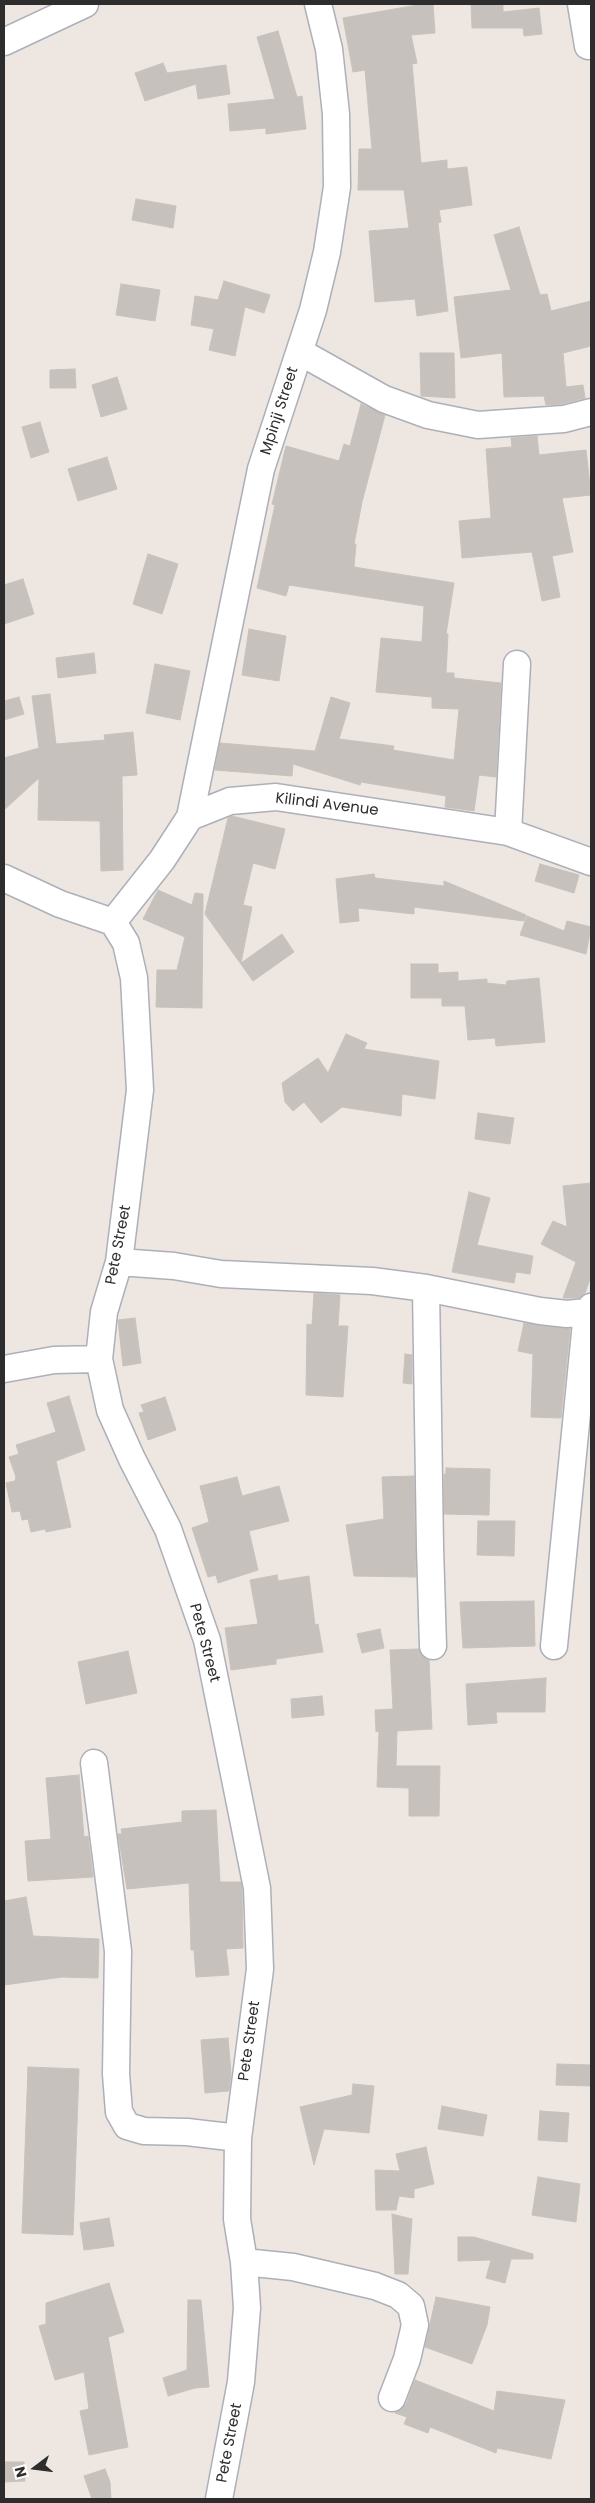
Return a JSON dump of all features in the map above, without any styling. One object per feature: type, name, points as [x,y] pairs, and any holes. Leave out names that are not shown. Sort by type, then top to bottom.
[{"type":"street","points":[[4,42],[85,4]]},
{"type":"street","name":"Mpinji Street","points":[[190,817],[261,469],[313,310],[326,252],[337,188],[336,114],[329,49],[318,4]]},
{"type":"street","points":[[581,4],[588,46]]},
{"type":"street","points":[[300,352],[384,399],[428,415],[478,425],[564,419],[591,412]]},
{"type":"street","points":[[508,832],[517,664]]},
{"type":"street","name":"Kilindi Avenue","points":[[190,817],[230,801],[276,797],[508,832],[591,862]]},
{"type":"street","points":[[4,878],[60,904],[113,922],[162,860],[190,817]]},
{"type":"street","name":"Pete Street","points":[[113,922],[126,943],[134,978],[140,1090],[119,1262],[104,1312],[99,1358],[110,1410],[132,1459],[168,1529],[207,1640],[258,1888],[260,1969],[238,2138],[238,2219],[244,2262],[247,2308],[241,2382],[219,2499]]},
{"type":"street","points":[[119,1262],[174,1266],[221,1274],[372,1281],[426,1288],[540,1312],[567,1314],[589,1309],[554,1646]]},
{"type":"street","points":[[426,1288],[429,1537],[434,1646]]},
{"type":"street","points":[[4,1369],[54,1360],[99,1358]]},
{"type":"street","points":[[94,1763],[118,1951],[116,2074],[119,2112],[127,2126],[144,2131],[186,2132],[238,2138]]},
{"type":"street","points":[[244,2262],[293,2267],[375,2286],[398,2295],[411,2306],[415,2324],[407,2359],[392,2398]]},
{"type":"building","points":[[423,4],[433,4],[435,33],[411,35],[417,63],[412,64],[421,163],[447,160],[447,169],[467,167],[472,205],[439,210],[441,222],[438,223],[448,311],[417,316],[415,299],[375,302],[369,231],[409,228],[404,190],[358,190],[359,149],[372,149],[365,70],[353,72],[343,18]]},
{"type":"building","points":[[471,4],[503,4],[503,12],[539,8],[542,34],[524,36],[523,28],[472,28]]},
{"type":"building","points":[[278,31],[297,97],[302,96],[306,129],[266,134],[266,128],[230,131],[228,104],[275,99],[257,37]]},
{"type":"building","points":[[163,63],[167,73],[226,65],[230,94],[198,99],[196,84],[145,101],[135,73]]},
{"type":"building","points":[[136,199],[176,206],[173,228],[132,220]]},
{"type":"building","points":[[519,227],[540,295],[547,294],[551,311],[591,301],[591,346],[563,353],[566,387],[583,385],[585,398],[562,404],[546,405],[544,396],[504,397],[502,353],[461,358],[454,297],[511,290],[494,235]]},
{"type":"building","points":[[224,281],[270,295],[264,313],[245,307],[235,356],[209,350],[214,329],[191,325],[195,296],[218,300]]},
{"type":"building","points":[[121,284],[160,290],[155,321],[116,315]]},
{"type":"building","points":[[420,353],[454,353],[455,398],[421,396]]},
{"type":"building","points":[[75,369],[76,388],[50,388],[50,370]]},
{"type":"building","points":[[117,377],[127,409],[101,417],[92,385]]},
{"type":"building","points":[[361,404],[385,415],[362,502],[354,544],[356,544],[354,567],[454,583],[446,634],[448,634],[446,673],[454,673],[454,678],[501,683],[496,777],[479,775],[474,811],[445,807],[446,796],[361,782],[360,785],[293,764],[292,776],[215,770],[220,743],[315,751],[331,697],[350,703],[339,739],[394,746],[393,750],[454,760],[459,709],[432,708],[432,697],[376,692],[381,638],[422,642],[424,606],[289,585],[286,596],[257,588],[275,505],[272,504],[286,446],[339,461],[344,444],[350,446]]},
{"type":"building","points":[[40,422],[49,452],[31,458],[22,427]]},
{"type":"building","points":[[537,436],[539,455],[586,450],[591,495],[562,498],[573,552],[552,556],[560,597],[542,601],[532,552],[462,558],[459,521],[491,518],[486,449],[512,447],[511,438]]},
{"type":"building","points":[[107,457],[117,489],[78,501],[68,469]]},
{"type":"building","points":[[148,554],[178,564],[162,614],[133,604]]},
{"type":"building","points":[[23,579],[34,614],[4,624],[4,585]]},
{"type":"building","points":[[249,629],[286,636],[279,681],[242,675]]},
{"type":"building","points":[[94,653],[96,673],[58,678],[56,658]]},
{"type":"building","points":[[155,664],[190,671],[180,720],[146,713]]},
{"type":"building","points":[[50,694],[56,744],[105,740],[104,735],[133,732],[137,775],[122,776],[123,870],[101,871],[100,821],[38,820],[39,778],[4,810],[4,758],[39,748],[32,696]]},
{"type":"building","points":[[19,697],[24,714],[4,720],[4,701]]},
{"type":"building","points":[[232,816],[285,829],[275,869],[253,863],[243,905],[252,907],[241,963],[282,934],[294,952],[253,981],[205,914],[228,818]]},
{"type":"building","points":[[540,864],[579,875],[574,893],[535,881]]},
{"type":"building","points":[[374,874],[375,878],[444,886],[444,881],[526,915],[524,921],[414,907],[414,914],[358,908],[359,921],[340,923],[336,879]]},
{"type":"building","points":[[158,890],[192,905],[195,893],[203,894],[202,1008],[156,1007],[157,970],[177,970],[185,937],[143,919]]},
{"type":"building","points":[[527,916],[564,931],[567,921],[591,927],[586,954],[520,935]]},
{"type":"building","points":[[411,964],[438,964],[438,973],[458,972],[458,981],[487,979],[487,983],[506,985],[507,981],[539,978],[545,1042],[496,1046],[495,1038],[468,1040],[465,1006],[442,1006],[442,998],[411,998]]},
{"type":"building","points":[[346,1034],[367,1043],[364,1049],[439,1061],[435,1099],[402,1094],[401,1116],[342,1107],[321,1123],[304,1102],[293,1111],[285,1102],[282,1083],[318,1058],[328,1073]]},
{"type":"building","points":[[478,1113],[514,1118],[510,1144],[475,1139]]},
{"type":"building","points":[[591,1183],[591,1276],[585,1293],[579,1298],[563,1298],[576,1262],[541,1244],[553,1221],[567,1227],[563,1186]]},
{"type":"building","points":[[469,1192],[490,1198],[477,1245],[533,1256],[530,1274],[516,1272],[514,1283],[452,1272]]},
{"type":"building","points":[[314,1293],[340,1295],[338,1326],[348,1326],[343,1397],[306,1395],[307,1324],[312,1325]]},
{"type":"building","points":[[135,1318],[141,1363],[123,1366],[118,1320]]},
{"type":"building","points":[[524,1323],[570,1329],[561,1418],[531,1417],[533,1354],[518,1351]]},
{"type":"building","points":[[405,1354],[412,1355],[412,1384],[403,1383]]},
{"type":"building","points":[[69,1396],[85,1450],[56,1461],[71,1527],[46,1532],[45,1529],[31,1532],[28,1519],[22,1520],[20,1511],[12,1512],[6,1483],[15,1481],[16,1477],[9,1457],[19,1454],[16,1445],[56,1432],[47,1403]]},
{"type":"building","points":[[165,1397],[176,1430],[148,1440],[139,1413],[144,1412],[141,1405]]},
{"type":"building","points":[[446,1468],[490,1469],[489,1515],[444,1514],[444,1474],[446,1474]]},
{"type":"building","points":[[414,1476],[416,1577],[354,1576],[346,1525],[384,1519],[382,1477]]},
{"type":"building","points":[[237,1477],[242,1496],[279,1486],[289,1521],[249,1531],[258,1570],[218,1583],[216,1575],[208,1577],[192,1528],[209,1522],[200,1486]]},
{"type":"building","points":[[478,1521],[515,1521],[514,1556],[477,1555]]},
{"type":"building","points":[[277,1575],[278,1581],[309,1576],[315,1625],[318,1624],[323,1652],[276,1659],[276,1664],[231,1670],[225,1628],[258,1624],[250,1580]]},
{"type":"building","points":[[534,1601],[535,1646],[463,1648],[460,1602]]},
{"type":"building","points":[[380,1629],[384,1648],[362,1653],[357,1634]]},
{"type":"building","points":[[419,1649],[421,1654],[429,1660],[432,1729],[397,1731],[396,1766],[440,1766],[439,1816],[409,1816],[409,1788],[377,1787],[379,1731],[376,1732],[375,1710],[393,1709],[390,1650]]},
{"type":"building","points":[[128,1651],[137,1693],[86,1704],[78,1662]]},
{"type":"building","points":[[546,1678],[545,1712],[496,1712],[497,1723],[468,1725],[466,1684]]},
{"type":"building","points":[[322,1696],[324,1715],[292,1718],[291,1699]]},
{"type":"building","points":[[79,1775],[84,1837],[88,1836],[93,1877],[28,1881],[25,1841],[51,1839],[46,1778]]},
{"type":"building","points":[[216,1810],[220,1882],[241,1882],[243,1948],[226,1949],[229,1975],[196,1977],[194,1950],[191,1950],[189,1883],[127,1889],[118,1834],[122,1834],[121,1829],[182,1822],[182,1811]]},
{"type":"building","points":[[26,1897],[33,1936],[99,1939],[98,1978],[62,1977],[4,1985],[4,1901]]},
{"type":"building","points":[[228,2038],[231,2073],[229,2091],[205,2093],[201,2040]]},
{"type":"building","points":[[557,2064],[591,2065],[591,2086],[556,2085]]},
{"type":"building","points":[[28,2067],[79,2069],[73,2235],[22,2233]]},
{"type":"building","points":[[353,2084],[374,2086],[369,2133],[324,2129],[314,2165],[300,2107],[352,2095]]},
{"type":"building","points":[[442,2106],[487,2115],[483,2136],[438,2129]]},
{"type":"building","points":[[540,2111],[569,2113],[567,2142],[538,2140]]},
{"type":"building","points":[[426,2147],[434,2184],[414,2189],[414,2198],[399,2196],[396,2210],[376,2210],[375,2170],[400,2171],[396,2154]]},
{"type":"building","points":[[538,2177],[580,2184],[576,2222],[532,2215]]},
{"type":"building","points":[[392,2214],[412,2219],[408,2274],[395,2274]]},
{"type":"building","points":[[109,2218],[114,2246],[84,2250],[80,2223]]},
{"type":"building","points":[[458,2237],[474,2237],[533,2254],[533,2259],[511,2259],[505,2283],[486,2278],[491,2260],[458,2261]]},
{"type":"building","points":[[109,2283],[124,2332],[108,2337],[128,2447],[89,2455],[80,2411],[89,2409],[84,2372],[55,2380],[39,2326],[46,2324],[46,2303]]},
{"type":"building","points":[[436,2297],[490,2307],[487,2325],[472,2364],[425,2347]]},
{"type":"building","points":[[188,2300],[201,2300],[209,2387],[195,2388],[168,2396],[163,2378],[187,2370]]},
{"type":"building","points":[[415,2380],[494,2411],[497,2391],[565,2400],[551,2459],[497,2448],[496,2453],[430,2427],[428,2433],[404,2424],[407,2417],[395,2413],[406,2404]]},
{"type":"building","points":[[4,2462],[24,2462],[25,2481],[4,2482]]},
{"type":"building","points":[[105,2469],[110,2482],[111,2499],[92,2499],[84,2476]]}]
